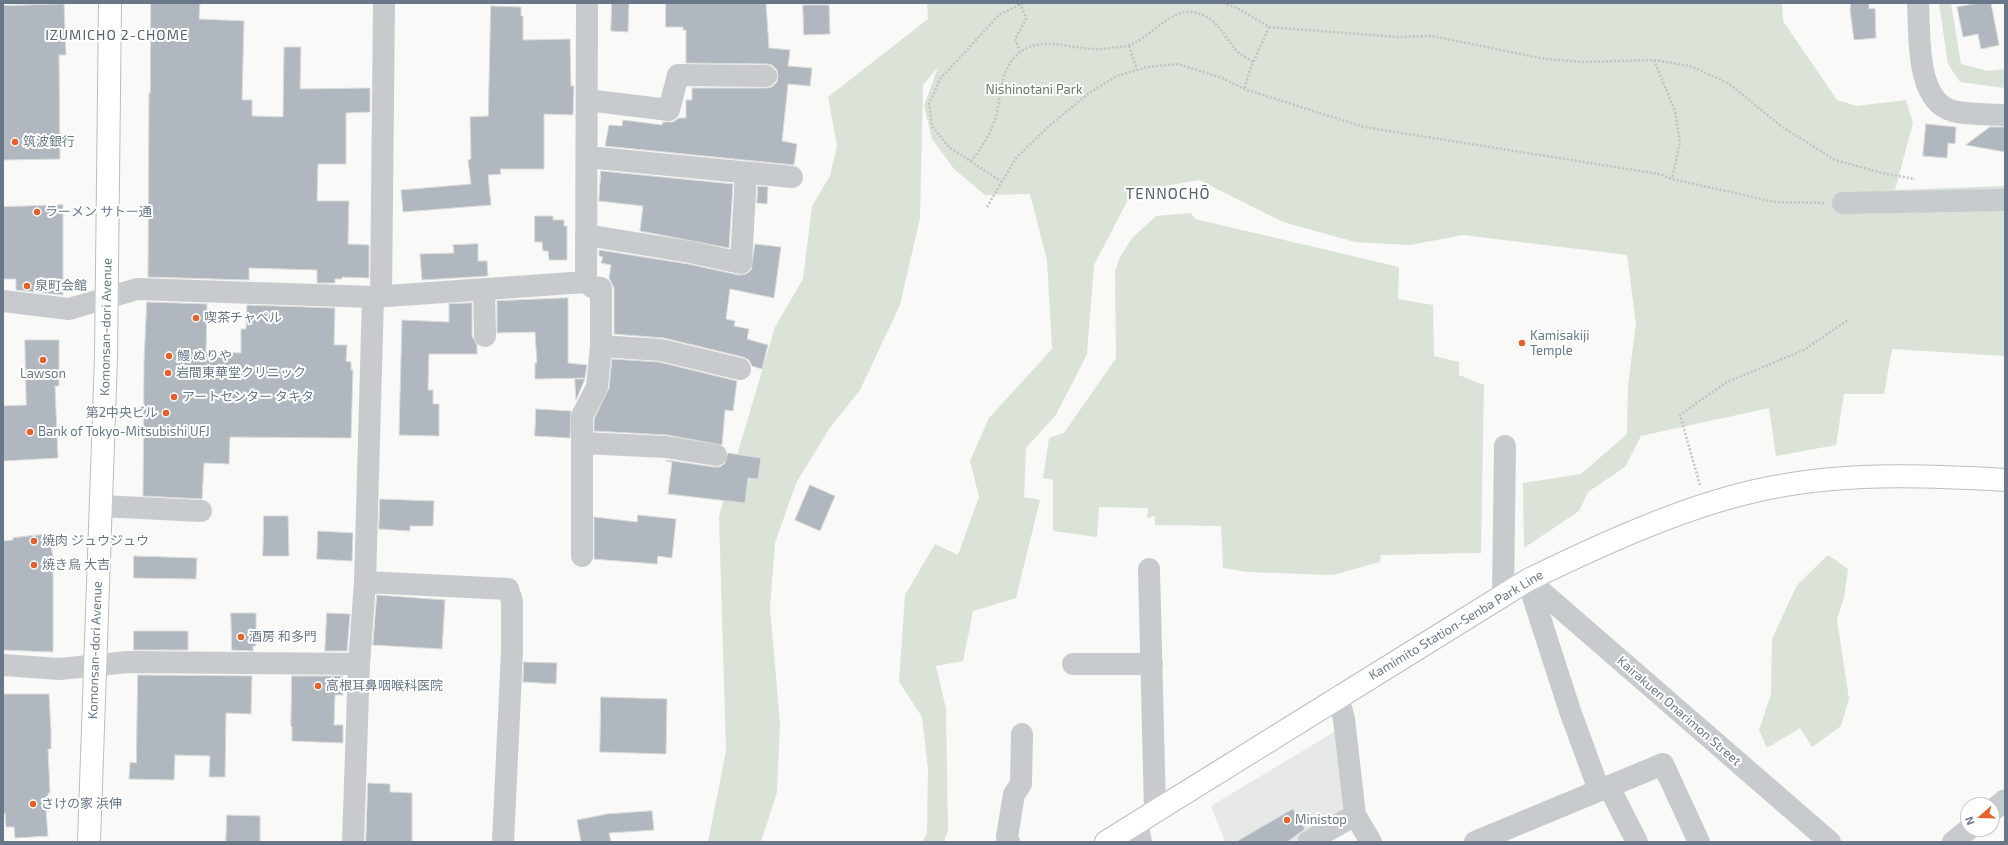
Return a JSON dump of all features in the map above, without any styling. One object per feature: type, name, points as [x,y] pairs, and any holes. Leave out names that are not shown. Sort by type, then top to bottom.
[{"type":"main road","name":"Komonsan-dori Avenue","points":[[89,842],[106,357],[110,3]]},
{"type":"main road","name":"Kamimito Station-Senba Park Line","points":[[1106,842],[1139,833],[1156,811],[1503,595],[1528,580],[1583,554],[1706,505],[1756,491],[1805,482],[1863,477],[1940,476],[2005,480]]},
{"type":"street","points":[[353,842],[359,664],[365,582],[377,297],[384,3]]},
{"type":"street","points":[[586,282],[588,3]]},
{"type":"street","points":[[1918,12],[1922,67],[1928,90],[1938,103],[1952,111],[2005,115]]},
{"type":"street","points":[[587,100],[669,110],[678,75],[766,76]]},
{"type":"street","points":[[587,158],[792,177]]},
{"type":"street","points":[[586,235],[690,252],[742,263],[746,172]]},
{"type":"street","points":[[1843,203],[2005,200]]},
{"type":"street","points":[[3,301],[69,309],[137,289],[377,297],[586,282],[592,287],[601,288],[602,346],[597,387],[582,416],[582,556]]},
{"type":"street","points":[[484,289],[485,336]]},
{"type":"street","points":[[602,346],[661,350],[740,370]]},
{"type":"street","points":[[583,443],[666,447],[716,455]]},
{"type":"street","points":[[1503,595],[1505,446]]},
{"type":"street","points":[[101,506],[201,511]]},
{"type":"street","points":[[1149,569],[1156,811]]},
{"type":"street","points":[[1528,580],[1570,711],[1604,789],[1637,842]]},
{"type":"street","name":"Kairakuen Onarimon Street","points":[[1528,580],[1830,842]]},
{"type":"street","points":[[365,582],[508,589],[512,601],[512,651],[502,842]]},
{"type":"street","points":[[3,665],[60,669],[128,662],[359,664]]},
{"type":"street","points":[[1073,664],[1152,664]]},
{"type":"street","points":[[1338,697],[1344,719],[1355,816],[1370,842]]},
{"type":"street","points":[[1009,842],[1007,837],[1014,794],[1021,784],[1022,734]]},
{"type":"street","points":[[1475,842],[1663,764],[1699,842]]},
{"type":"street","points":[[1308,842],[1355,816]]},
{"type":"path","points":[[1002,182],[949,147],[932,126],[929,104],[940,79],[999,15],[1021,3],[1026,19],[1015,39],[1020,51]]},
{"type":"path","points":[[1223,3],[1237,8],[1270,27],[1398,37],[1432,36],[1545,59],[1582,62],[1654,60],[1690,66],[1728,84],[1781,126],[1835,160],[1886,174],[1919,180]]},
{"type":"path","points":[[971,161],[982,147],[995,117],[1003,80],[1013,58],[1020,51],[1042,43],[1093,49],[1129,46],[1151,33],[1170,17],[1190,12],[1207,16],[1221,30],[1237,51],[1253,62]]},
{"type":"path","points":[[1244,89],[1253,62],[1270,27]]},
{"type":"path","points":[[1129,46],[1137,70]]},
{"type":"path","points":[[1654,60],[1675,111],[1680,142],[1672,179]]},
{"type":"path","points":[[987,207],[1016,158],[1089,93],[1117,76],[1147,67],[1178,64],[1222,78],[1244,89],[1364,127],[1659,174],[1672,179],[1775,202],[1843,203]]},
{"type":"path","points":[[1706,505],[1680,415],[1725,383],[1804,350],[1848,320]]},
{"type":"shaded area","points":[[1339,729],[1347,812],[1292,842],[1225,842],[1211,806]]},
{"type":"green space","name":"Nishinotani Park","points":[[927,3],[1782,3],[1783,21],[1837,100],[1857,106],[1906,100],[1913,123],[1895,190],[2005,186],[2005,356],[1892,349],[1884,394],[1844,394],[1836,445],[1776,456],[1769,408],[1641,436],[1625,467],[1588,492],[1579,511],[1524,548],[1523,483],[1581,474],[1627,434],[1628,385],[1636,324],[1627,255],[1463,235],[1410,245],[1355,242],[1283,222],[1199,180],[1132,192],[1094,265],[1087,354],[1056,415],[1026,448],[1024,497],[1040,500],[1016,598],[973,611],[963,661],[936,666],[946,709],[948,830],[944,842],[922,842],[927,833],[928,769],[922,717],[899,682],[905,595],[935,544],[958,555],[979,497],[970,461],[989,418],[1052,349],[1047,260],[1030,194],[985,195],[954,169],[932,139],[924,106],[938,67],[923,85],[920,218],[900,305],[860,390],[829,429],[796,483],[775,543],[770,608],[780,724],[777,792],[761,842],[708,842],[726,751],[719,516],[775,327],[803,279],[812,206],[830,176],[837,146],[828,97],[928,19]]},
{"type":"green space","points":[[1939,3],[1951,3],[1961,64],[1988,71],[2005,69],[2005,88],[1960,82],[1948,64]]},
{"type":"green space","points":[[1191,213],[1195,219],[1399,267],[1398,299],[1433,305],[1434,356],[1459,362],[1459,375],[1484,385],[1481,553],[1381,555],[1380,562],[1333,575],[1247,572],[1223,568],[1221,526],[1155,525],[1155,516],[1147,518],[1148,508],[1099,507],[1097,537],[1053,531],[1053,480],[1043,478],[1049,438],[1064,433],[1116,358],[1115,272],[1119,259],[1132,238],[1156,216]]},
{"type":"green space","points":[[1828,555],[1848,569],[1844,598],[1837,619],[1849,699],[1841,726],[1812,747],[1800,728],[1767,748],[1759,730],[1771,694],[1772,639],[1797,585]]},
{"type":"building","points":[[151,3],[200,3],[199,19],[244,21],[242,100],[252,100],[252,116],[283,117],[284,47],[301,47],[300,89],[370,88],[370,112],[346,113],[346,164],[318,164],[317,201],[349,201],[348,244],[369,245],[369,278],[342,277],[342,279],[335,279],[335,283],[317,283],[317,270],[249,268],[249,280],[148,277]]},
{"type":"building","points":[[612,3],[629,3],[628,32],[611,31]]},
{"type":"building","points":[[666,3],[766,3],[769,48],[790,50],[788,66],[812,68],[810,86],[788,84],[782,141],[797,144],[794,165],[605,146],[609,125],[622,126],[623,120],[662,125],[663,122],[673,122],[679,118],[686,118],[686,100],[692,100],[692,88],[766,88],[772,87],[777,82],[777,70],[772,65],[686,63],[686,30],[683,30],[683,27],[666,27]]},
{"type":"building","points":[[1851,3],[1869,3],[1869,9],[1875,8],[1876,38],[1854,40],[1850,10]]},
{"type":"building","points":[[1980,3],[1991,3],[1999,45],[1981,49],[1978,34],[1963,37],[1957,7]]},
{"type":"building","points":[[64,4],[66,55],[59,55],[60,159],[3,160],[3,6]]},
{"type":"building","points":[[803,5],[829,5],[830,34],[804,35]]},
{"type":"building","points":[[491,6],[521,7],[521,16],[523,16],[523,40],[570,39],[571,86],[574,86],[573,115],[544,114],[544,169],[500,169],[501,174],[488,175],[491,205],[403,212],[401,190],[471,184],[468,160],[471,159],[470,117],[488,116]]},
{"type":"building","points":[[1926,124],[1956,127],[1955,144],[1948,143],[1947,158],[1923,156]]},
{"type":"building","points":[[1990,127],[2005,127],[2005,152],[1966,145]]},
{"type":"building","points":[[601,171],[733,184],[729,248],[640,231],[643,206],[599,201]]},
{"type":"building","points":[[758,186],[768,187],[767,204],[757,203]]},
{"type":"building","points":[[63,205],[63,295],[16,290],[16,279],[3,279],[3,207]]},
{"type":"building","points":[[535,216],[553,216],[553,220],[564,220],[564,226],[567,226],[567,260],[549,260],[548,251],[543,251],[542,242],[535,242]]},
{"type":"building","points":[[478,244],[478,261],[487,261],[488,276],[422,280],[420,254],[454,253],[453,245]]},
{"type":"building","points":[[755,244],[781,247],[774,298],[730,289],[726,319],[735,321],[734,326],[749,329],[747,339],[768,345],[762,369],[752,366],[749,360],[743,357],[664,338],[614,334],[614,288],[609,278],[611,265],[601,263],[603,257],[599,256],[599,250],[688,264],[739,275],[746,274],[751,270]]},
{"type":"building","points":[[568,298],[568,363],[587,365],[585,378],[535,379],[535,363],[537,363],[535,332],[497,333],[497,301]]},
{"type":"building","points":[[147,302],[207,304],[206,352],[241,353],[241,329],[246,329],[247,305],[335,308],[334,345],[347,345],[346,361],[351,362],[351,370],[353,370],[351,438],[230,437],[229,464],[204,463],[202,499],[143,496],[144,362]]},
{"type":"building","points":[[472,303],[472,336],[477,345],[477,354],[429,354],[428,390],[433,390],[433,404],[439,404],[439,436],[399,435],[402,320],[449,322],[449,304]]},
{"type":"building","name":"Bank of Tokyo-Mitsubishi UFJ","points":[[25,340],[59,340],[59,386],[55,386],[58,458],[3,461],[3,406],[26,405]]},
{"type":"building","points":[[612,359],[659,362],[737,381],[733,411],[725,410],[722,445],[667,435],[594,431],[594,419],[609,388]]},
{"type":"building","points":[[575,379],[585,379],[576,400]]},
{"type":"building","points":[[536,409],[571,411],[570,438],[535,436]]},
{"type":"building","points":[[728,453],[761,458],[758,479],[748,478],[745,503],[668,494],[672,462],[666,460],[720,467],[725,463]]},
{"type":"building","points":[[810,485],[835,496],[820,531],[795,520]]},
{"type":"building","points":[[380,499],[434,501],[433,526],[410,526],[410,531],[379,529]]},
{"type":"building","points":[[638,515],[676,519],[672,558],[658,556],[657,564],[594,559],[594,517],[637,522]]},
{"type":"building","points":[[264,516],[288,516],[289,556],[263,556]]},
{"type":"building","points":[[318,531],[353,533],[352,561],[317,559]]},
{"type":"building","points":[[49,534],[53,557],[53,652],[3,650],[3,541],[13,540],[13,538]]},
{"type":"building","points":[[134,556],[197,558],[196,579],[134,578]]},
{"type":"building","points":[[377,595],[445,600],[442,649],[373,645]]},
{"type":"building","points":[[231,613],[256,613],[256,646],[253,646],[253,651],[232,650]]},
{"type":"building","points":[[327,613],[350,614],[347,651],[325,651]]},
{"type":"building","points":[[134,631],[188,631],[188,650],[134,650]]},
{"type":"building","points":[[524,662],[557,663],[556,684],[523,682]]},
{"type":"building","points":[[138,675],[252,676],[251,714],[226,713],[225,777],[209,777],[210,756],[175,755],[174,780],[129,779],[130,762],[136,763]]},
{"type":"building","points":[[292,676],[343,676],[343,695],[335,695],[334,725],[343,725],[343,743],[292,741]]},
{"type":"building","points":[[3,694],[49,694],[51,749],[48,749],[50,793],[48,793],[49,811],[46,811],[48,836],[15,838],[14,827],[6,827],[5,813],[3,813]]},
{"type":"building","points":[[601,697],[667,699],[666,754],[600,752]]},
{"type":"building","points":[[368,783],[390,784],[390,792],[412,793],[412,842],[366,842]]},
{"type":"building","name":"Ministop","points":[[1293,809],[1305,829],[1287,842],[1236,842]]},
{"type":"building","points":[[652,811],[654,830],[609,833],[611,842],[581,842],[577,820],[607,814]]},
{"type":"building","points":[[227,815],[260,816],[260,842],[226,842]]},
{"type":"place","name":"筑波銀行","points":[[15,142]]},
{"type":"place","name":"ラーメン サトー通","points":[[37,212]]},
{"type":"place","name":"泉町会館","points":[[27,286]]},
{"type":"place","name":"喫茶チャペル","points":[[196,318]]},
{"type":"place","name":"Kamisakiji Temple","points":[[1522,343]]},
{"type":"place","name":"鰻 ぬりや","points":[[169,356]]},
{"type":"place","name":"Lawson","points":[[43,360]]},
{"type":"place","name":"岩間東華堂クリニック","points":[[168,373]]},
{"type":"place","name":"アートセンター タキタ","points":[[174,397]]},
{"type":"place","name":"第2中央ビル","points":[[166,413]]},
{"type":"place","name":"Bank of Tokyo-Mitsubishi UFJ","points":[[30,432]]},
{"type":"place","name":"焼肉 ジュウジュウ","points":[[34,541]]},
{"type":"place","name":"焼き鳥 大吉","points":[[34,565]]},
{"type":"place","name":"酒房 和多門","points":[[241,637]]},
{"type":"place","name":"高根耳鼻咽喉科医院","points":[[318,686]]},
{"type":"place","name":"さけの家 浜伸","points":[[33,804]]},
{"type":"place","name":"Ministop","points":[[1287,820]]},
{"type":"district","name":"IZUMICHO 2-CHOME","points":[[117,35]]},
{"type":"district","name":"TENNOCHŌ","points":[[1168,194]]}]
